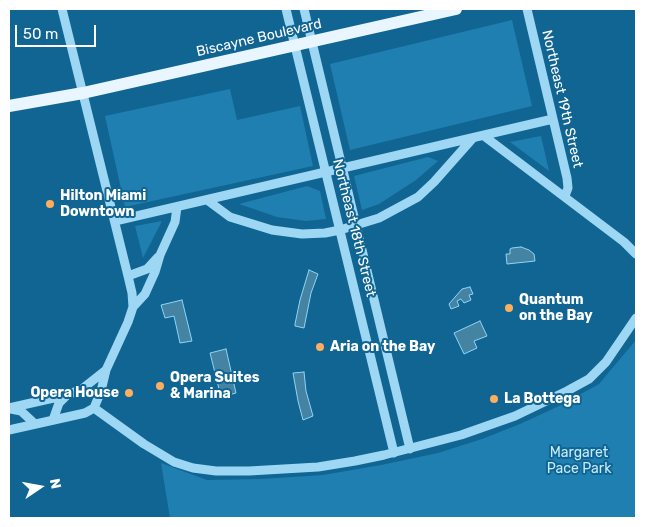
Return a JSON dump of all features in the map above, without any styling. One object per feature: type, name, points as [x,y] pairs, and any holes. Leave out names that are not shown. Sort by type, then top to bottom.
[{"type":"main road","name":"Biscayne Boulevard","points":[[9,106],[83,93],[456,9]]},
{"type":"street","points":[[9,430],[85,413],[94,408],[101,391],[106,370],[133,307],[132,293],[115,221],[62,9]]},
{"type":"street","name":"Northeast 18th Street","points":[[286,9],[394,453]]},
{"type":"street","name":"Northeast 18th Street","points":[[304,9],[410,449]]},
{"type":"street","name":"Northeast 19th Street","points":[[527,9],[567,178],[568,188],[565,196]]},
{"type":"street","points":[[115,221],[553,119]]},
{"type":"street","points":[[484,136],[565,196],[624,242],[636,254]]},
{"type":"street","points":[[206,200],[230,217],[272,230],[302,234],[340,230],[379,218],[418,197],[473,138]]},
{"type":"street","points":[[133,307],[145,294],[155,272],[160,255],[175,222],[177,207]]},
{"type":"street","points":[[128,276],[147,269],[160,255]]},
{"type":"street","points":[[360,312],[376,309]]},
{"type":"street","points":[[94,408],[144,444],[174,462],[193,468],[216,471],[318,466],[410,449],[461,435],[515,416],[588,379],[606,362],[636,318]]},
{"type":"street","points":[[9,408],[67,395],[82,389],[106,370]]},
{"type":"street","points":[[53,420],[59,403],[67,395]]},
{"type":"street","points":[[9,408],[21,411],[35,424]]},
{"type":"green space","points":[[512,20],[532,106],[350,150],[330,64]]},
{"type":"green space","points":[[230,89],[237,120],[300,106],[313,166],[125,207],[105,116]]},
{"type":"green space","points":[[541,136],[549,171],[510,142]]},
{"type":"green space","points":[[428,157],[438,161],[416,180],[379,204],[362,210],[354,176]]},
{"type":"green space","points":[[307,186],[320,191],[326,219],[306,221],[277,217],[239,204]]},
{"type":"green space","points":[[162,221],[143,258],[135,226]]},
{"type":"green space","name":"Margaret Pace Park","points":[[636,340],[636,518],[170,518],[161,463],[207,480],[261,479],[323,475],[438,453],[520,424],[559,406],[599,384]]},
{"type":"shaded area","points":[[521,247],[534,254],[535,261],[507,264],[506,254],[510,254],[510,249]]},
{"type":"shaded area","points":[[309,270],[318,274],[311,293],[304,328],[295,326],[295,324]]},
{"type":"shaded area","points":[[470,287],[473,294],[469,295],[471,300],[464,303],[461,299],[457,301],[459,306],[451,309],[449,304],[462,289]]},
{"type":"shaded area","points":[[182,300],[192,341],[180,343],[174,316],[165,318],[161,305]]},
{"type":"shaded area","points":[[480,321],[487,336],[474,341],[477,348],[464,354],[454,333]]},
{"type":"shaded area","points":[[226,349],[236,393],[221,397],[210,353]]},
{"type":"shaded area","points":[[304,372],[306,391],[313,416],[303,420],[293,373]]},
{"type":"place","name":"Hilton Miami Downtown","points":[[50,204]]},
{"type":"place","name":"Quantum on the Bay","points":[[509,308]]},
{"type":"place","name":"Aria on the Bay","points":[[320,347]]},
{"type":"place","name":"Opera Suites & Marina","points":[[160,386]]},
{"type":"place","name":"Opera House","points":[[129,393]]},
{"type":"place","name":"La Bottega","points":[[494,399]]}]
